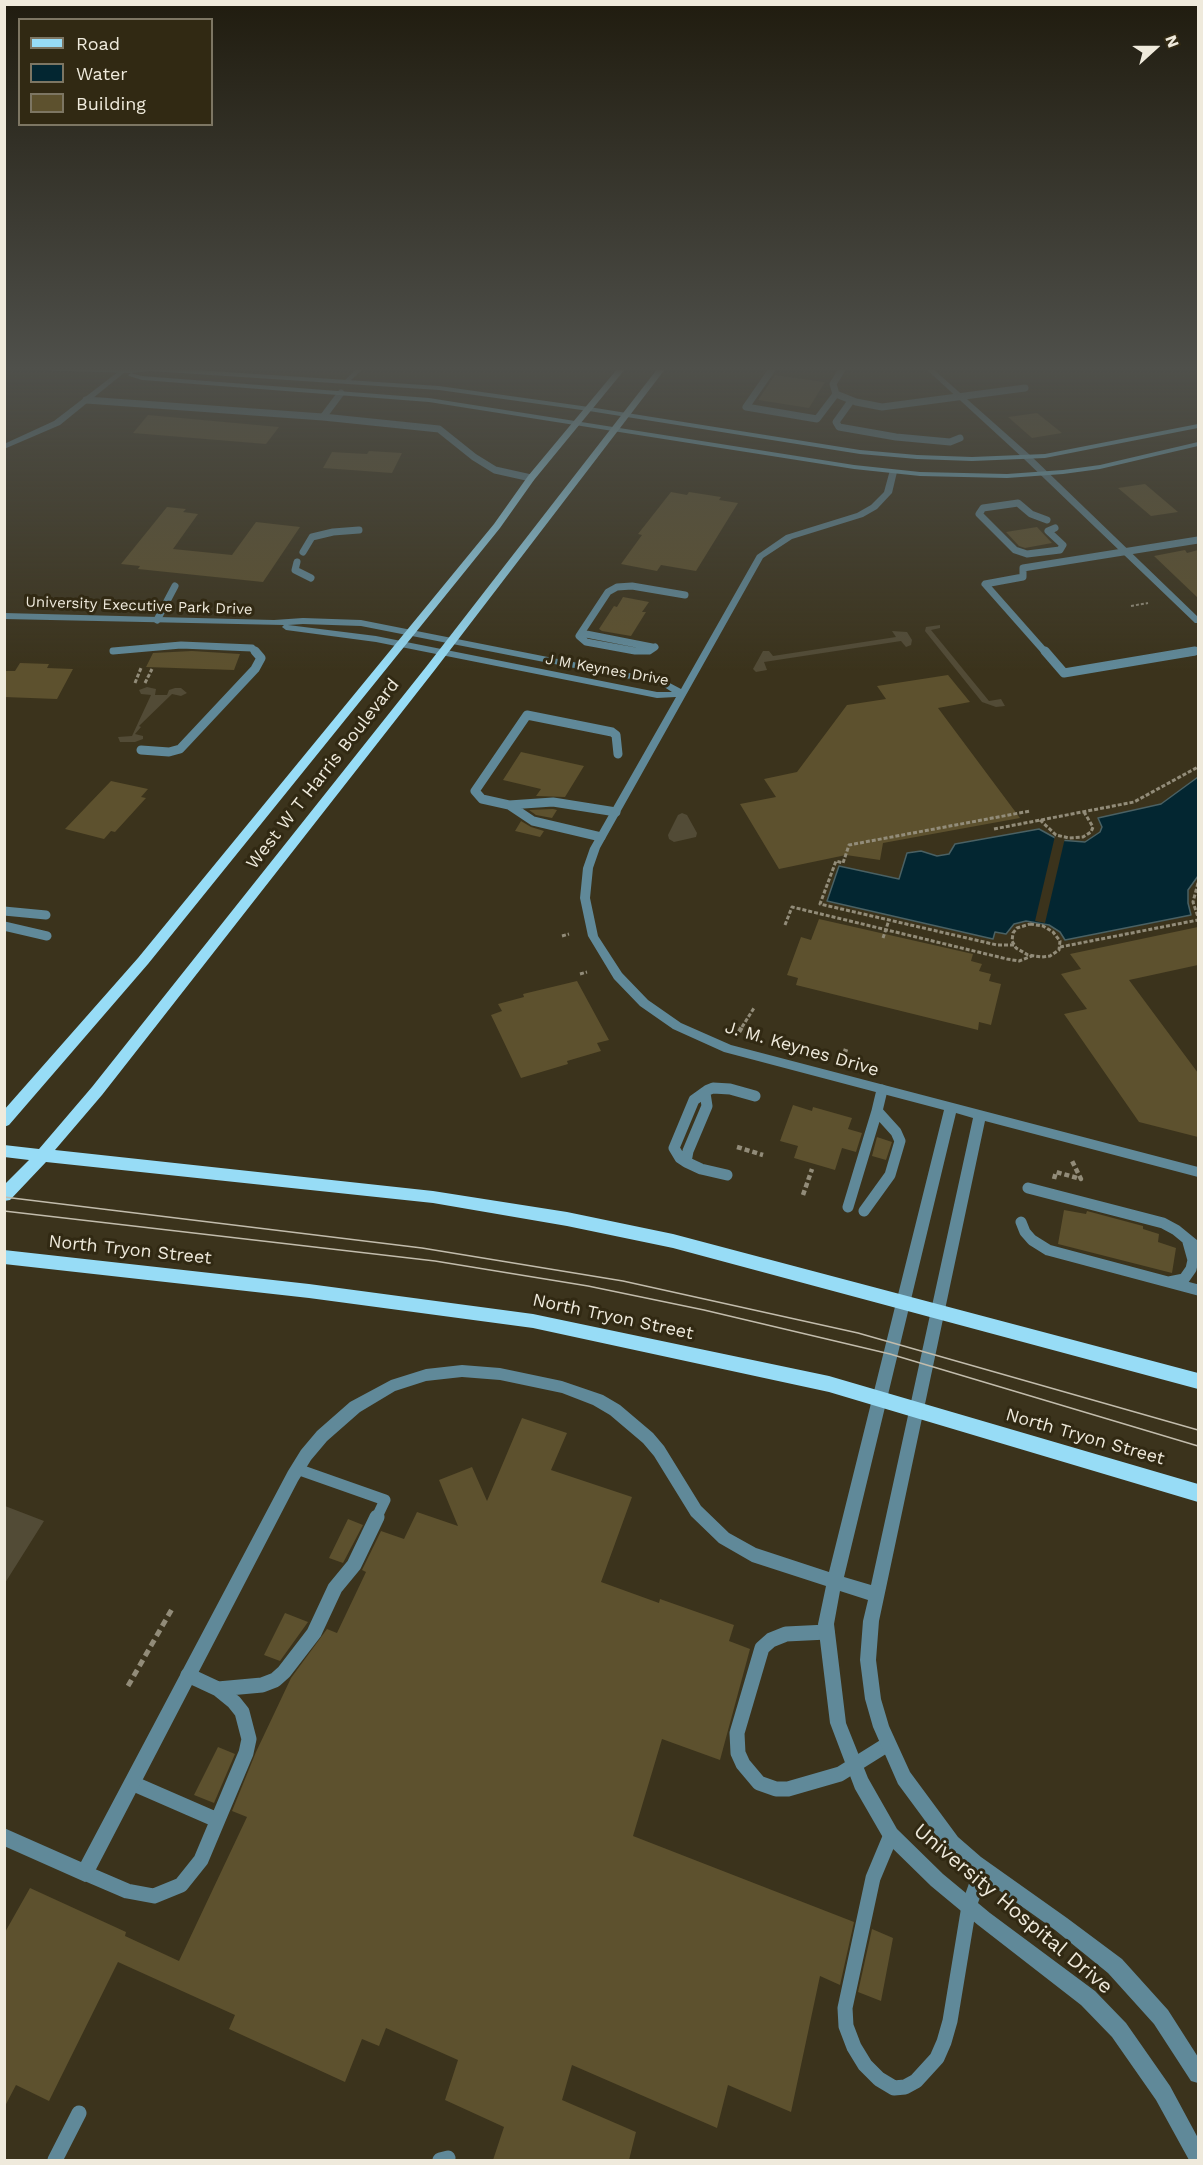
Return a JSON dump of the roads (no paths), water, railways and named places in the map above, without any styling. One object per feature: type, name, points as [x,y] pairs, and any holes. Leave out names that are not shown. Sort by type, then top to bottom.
[{"type":"main road","name":"West W T Harris Boulevard","points":[[4,1120],[143,961],[497,526],[538,469]]},
{"type":"main road","name":"West W T Harris Boulevard","points":[[4,1195],[42,1156],[97,1091],[584,469]]},
{"type":"main road","points":[[4,1151],[474,1202],[673,1241],[1198,1381]]},
{"type":"main road","name":"North Tryon Street","points":[[4,1257],[309,1291],[533,1321],[829,1384],[1198,1493]]},
{"type":"street","points":[[874,469],[964,476],[1081,469]]},
{"type":"street","points":[[1039,469],[1198,621]]},
{"type":"street","name":"J. M. Keynes Drive","points":[[893,472],[885,497],[868,511],[789,537],[763,554],[601,837],[589,864],[585,888],[590,926],[601,952],[625,984],[644,1003],[677,1026],[728,1049],[1198,1172]]},
{"type":"street","name":"University Executive Park Drive","points":[[4,616],[274,623],[349,622],[452,640]]},
{"type":"street","name":"University Executive Park Drive","points":[[274,623],[402,644]]},
{"type":"street","name":"J M Keynes Drive","points":[[452,640],[664,683],[682,694]]},
{"type":"street","name":"J M Keynes Drive","points":[[402,644],[657,695],[682,694]]},
{"type":"street","points":[[879,1399],[951,1108]]},
{"type":"street","points":[[917,1410],[980,1116]]},
{"type":"street","points":[[4,1837],[85,1873],[297,1469],[322,1436],[355,1407],[391,1386],[426,1375],[462,1371],[535,1380],[598,1400],[630,1422],[659,1451],[696,1511],[724,1538],[752,1554],[876,1595]]},
{"type":"street","name":"University Hospital Drive","points":[[879,1399],[827,1614],[827,1632],[838,1723],[854,1767],[891,1835],[969,1906],[1088,1998],[1119,2030],[1164,2093],[1198,2157]]},
{"type":"street","name":"University Hospital Drive","points":[[917,1410],[871,1621],[868,1660],[873,1699],[888,1744],[904,1778],[952,1843],[982,1869],[1061,1924],[1115,1966],[1161,2017],[1198,2074]]},
{"type":"lane","points":[[493,469],[531,478]]},
{"type":"lane","points":[[1047,520],[1031,514],[1017,503],[996,504],[983,508],[979,514],[1015,550],[1027,554],[1060,550],[1064,545],[1048,531],[1055,528]]},
{"type":"lane","points":[[303,552],[312,537],[333,532],[359,530]]},
{"type":"lane","points":[[1198,540],[1023,568],[1023,578],[985,584],[1064,674],[1198,651]]},
{"type":"lane","points":[[297,562],[295,570],[311,578]]},
{"type":"lane","points":[[157,620],[175,586]]},
{"type":"lane","points":[[655,647],[581,633],[608,592],[617,587],[632,586],[685,596]]},
{"type":"lane","points":[[113,651],[171,646],[242,647],[252,648],[261,658],[255,669],[180,748],[169,752],[141,750]]},
{"type":"lane","points":[[601,837],[533,821],[509,806],[482,799],[475,790],[527,715],[612,732],[616,735],[618,754]]},
{"type":"lane","points":[[509,806],[554,802],[616,812]]},
{"type":"lane","points":[[4,911],[46,915]]},
{"type":"lane","points":[[4,926],[47,936]]},
{"type":"lane","points":[[727,1175],[701,1169],[687,1162],[674,1151],[675,1143],[693,1103],[710,1089],[718,1088],[755,1096]]},
{"type":"lane","points":[[848,1207],[882,1090]]},
{"type":"lane","points":[[864,1211],[890,1174],[900,1141],[896,1132],[877,1112]]},
{"type":"lane","points":[[1028,1188],[1163,1224],[1183,1235],[1198,1248]]},
{"type":"lane","points":[[1021,1222],[1025,1232],[1032,1240],[1048,1250],[1198,1290]]},
{"type":"lane","points":[[1166,1282],[1181,1281],[1191,1269],[1192,1251],[1183,1235]]},
{"type":"lane","points":[[218,1689],[262,1685],[275,1680],[284,1672],[314,1633],[335,1588],[354,1565],[385,1500],[297,1469]]},
{"type":"lane","points":[[827,1632],[786,1634],[771,1640],[762,1648],[737,1733],[738,1753],[743,1764],[759,1783],[776,1789],[788,1789],[822,1781],[854,1767],[888,1744]]},
{"type":"lane","points":[[85,1873],[140,1895],[154,1896],[181,1885],[201,1860],[246,1753],[249,1739],[242,1712],[227,1695],[188,1676]]},
{"type":"lane","points":[[132,1783],[217,1820]]},
{"type":"lane","points":[[891,1835],[873,1878],[844,2008],[846,2026],[859,2056],[879,2079],[894,2088],[905,2087],[916,2081],[937,2058],[944,2042],[951,2021],[969,1906],[982,1869]]},
{"type":"lane","points":[[55,2160],[79,2113]]},
{"type":"water","points":[[1198,777],[1198,876],[1188,890],[1191,915],[1065,940],[1060,932],[1049,925],[1026,921],[1014,924],[1006,934],[995,932],[993,939],[827,901],[839,866],[899,879],[907,853],[921,851],[937,856],[949,854],[955,844],[1039,829],[1059,840],[1085,842],[1100,832],[1102,827],[1098,818],[1161,804]]},
{"type":"tram line","points":[[4,1197],[422,1248],[623,1281],[858,1333],[1198,1430]]},
{"type":"tram line","points":[[4,1211],[435,1261],[588,1286],[704,1310],[890,1354],[1198,1446]]}]
